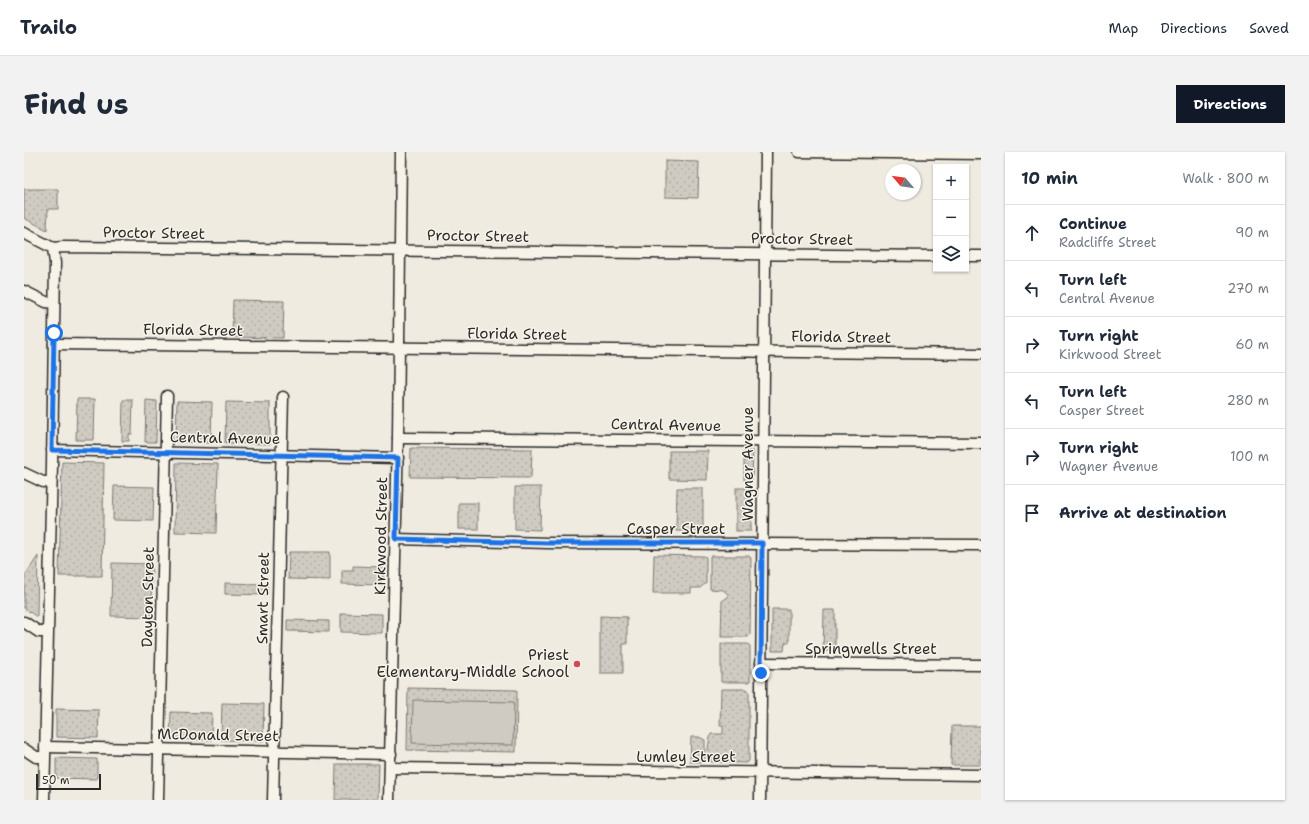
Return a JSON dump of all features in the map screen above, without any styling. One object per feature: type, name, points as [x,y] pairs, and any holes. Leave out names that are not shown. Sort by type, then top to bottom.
[{"type":"street","name":"Kirkwood Street","points":[[389,800],[398,458],[401,152]]},
{"type":"street","name":"Wagner Avenue","points":[[760,800],[766,152]]},
{"type":"street","points":[[799,152],[981,154]]},
{"type":"street","name":"Proctor Street","points":[[24,233],[54,248],[933,256]]},
{"type":"street","points":[[44,800],[54,344],[54,248]]},
{"type":"street","points":[[969,256],[981,256]]},
{"type":"street","points":[[24,291],[46,302],[54,303]]},
{"type":"street","name":"Florida Street","points":[[54,344],[981,354]]},
{"type":"street","name":"Dayton Street","points":[[158,800],[168,396]]},
{"type":"street","name":"Smart Street","points":[[273,800],[283,396]]},
{"type":"street","name":"Central Avenue","points":[[398,438],[981,444]]},
{"type":"street","name":"Central Avenue","points":[[52,450],[398,458]]},
{"type":"street","points":[[24,472],[42,482],[51,482]]},
{"type":"street","name":"Casper Street","points":[[396,539],[556,543],[981,545]]},
{"type":"street","points":[[24,622],[39,632],[47,632]]},
{"type":"street","name":"Springwells Street","points":[[762,663],[981,665]]},
{"type":"street","name":"McDonald Street","points":[[24,749],[36,757],[44,752],[159,749],[391,754]]},
{"type":"street","name":"Lumley Street","points":[[390,768],[678,773],[761,772],[981,775]]},
{"type":"shaded area","points":[[665,161],[699,162],[698,198],[665,197]]},
{"type":"shaded area","points":[[24,189],[58,189],[58,209],[48,209],[47,230],[24,218]]},
{"type":"shaded area","points":[[233,300],[284,301],[283,338],[232,337]]},
{"type":"shaded area","points":[[77,399],[95,399],[94,440],[76,440]]},
{"type":"shaded area","points":[[123,400],[133,400],[132,434],[129,434],[129,441],[122,441]]},
{"type":"shaded area","points":[[146,400],[157,401],[156,442],[145,442]]},
{"type":"shaded area","points":[[177,401],[212,402],[211,443],[176,442]]},
{"type":"shaded area","points":[[226,402],[270,403],[270,444],[225,443]]},
{"type":"shaded area","points":[[411,448],[532,449],[531,478],[410,477]]},
{"type":"shaded area","points":[[669,451],[708,451],[707,480],[669,479]]},
{"type":"shaded area","points":[[744,451],[753,451],[752,480],[744,480]]},
{"type":"shaded area","points":[[62,462],[104,463],[102,576],[59,576]]},
{"type":"shaded area","points":[[176,463],[218,464],[216,533],[175,532]]},
{"type":"shaded area","points":[[114,486],[154,487],[153,521],[113,520]]},
{"type":"shaded area","points":[[515,487],[541,487],[540,530],[515,529]]},
{"type":"shaded area","points":[[677,488],[703,488],[703,531],[676,531]]},
{"type":"shaded area","points":[[736,488],[751,488],[751,531],[736,531]]},
{"type":"shaded area","points":[[459,503],[478,503],[478,529],[459,529]]},
{"type":"shaded area","points":[[289,552],[330,552],[330,580],[288,579]]},
{"type":"shaded area","points":[[654,555],[706,557],[706,583],[700,588],[691,588],[691,593],[653,593]]},
{"type":"shaded area","points":[[38,556],[37,617],[24,608],[24,577]]},
{"type":"shaded area","points":[[749,556],[751,558],[750,635],[748,637],[721,637],[722,601],[728,597],[728,594],[723,590],[710,589],[710,557]]},
{"type":"shaded area","points":[[112,563],[152,564],[151,617],[111,616]]},
{"type":"shaded area","points":[[353,566],[383,567],[383,585],[342,584],[342,570],[353,570]]},
{"type":"shaded area","points":[[225,583],[267,584],[267,595],[225,594]]},
{"type":"shaded area","points":[[772,609],[789,609],[789,643],[785,643],[784,651],[772,651]]},
{"type":"shaded area","points":[[824,610],[835,610],[835,651],[823,651]]},
{"type":"shaded area","points":[[341,613],[382,614],[382,633],[341,632]]},
{"type":"shaded area","points":[[600,616],[627,617],[627,644],[623,644],[623,673],[600,673]]},
{"type":"shaded area","points":[[287,620],[329,621],[329,632],[287,631]]},
{"type":"shaded area","points":[[721,644],[748,644],[750,646],[750,681],[721,682]]},
{"type":"shaded area","points":[[408,688],[517,690],[516,752],[407,750]]},
{"type":"shaded area","points":[[721,689],[747,689],[749,691],[749,761],[747,763],[711,762],[709,759],[708,748],[711,734],[723,734],[723,725],[720,725]]},
{"type":"shaded area","points":[[413,700],[514,702],[513,745],[412,743]]},
{"type":"shaded area","points":[[222,703],[264,704],[263,741],[221,740]]},
{"type":"shaded area","points":[[56,709],[99,710],[98,738],[56,737]]},
{"type":"shaded area","points":[[171,712],[212,713],[211,740],[170,739]]},
{"type":"shaded area","points":[[952,726],[981,726],[981,765],[951,765]]},
{"type":"shaded area","points":[[691,737],[699,737],[705,740],[705,759],[702,762],[690,762]]},
{"type":"shaded area","points":[[56,758],[97,759],[97,779],[56,778]]},
{"type":"shaded area","points":[[336,764],[379,764],[378,800],[335,800]]},
{"type":"place","name":"Priest Elementary‑Middle School","points":[[577,664]]},
{"type":"route","points":[[54,333],[52,450],[398,458],[396,539],[548,543],[762,543],[761,673]]}]
